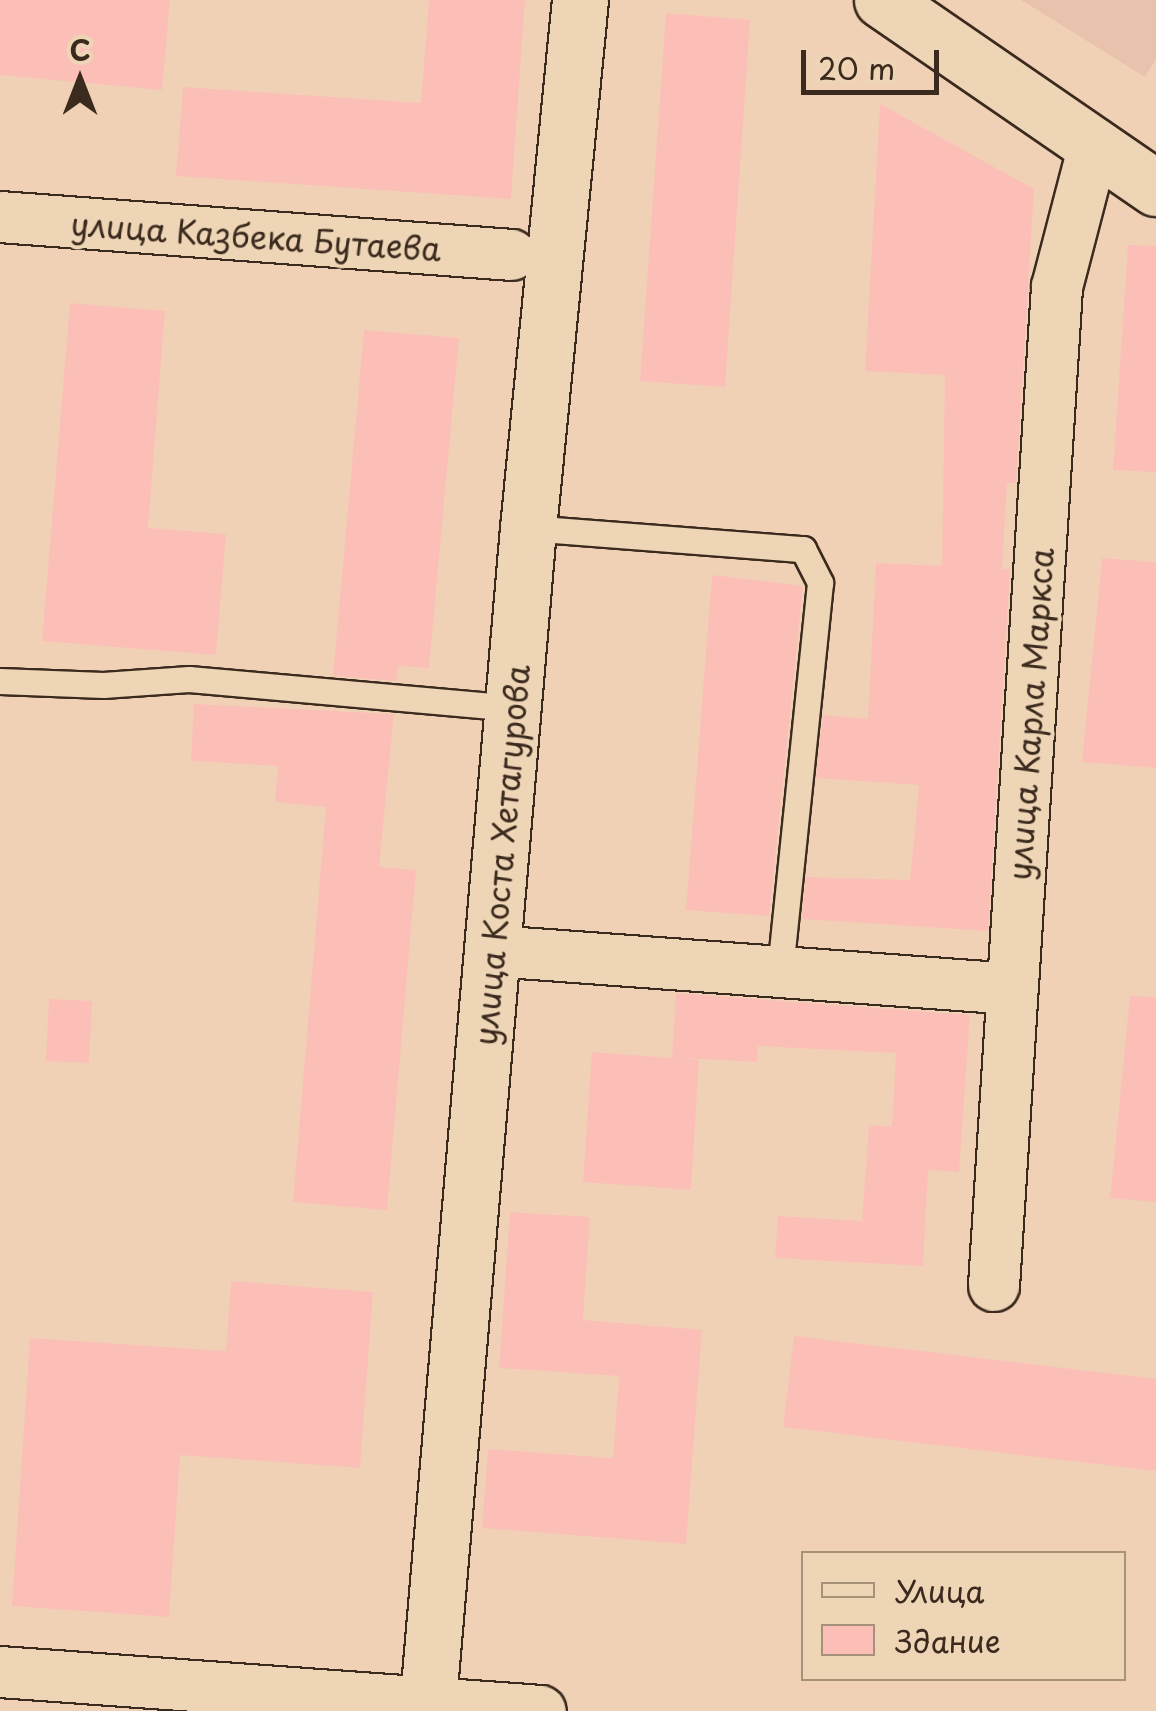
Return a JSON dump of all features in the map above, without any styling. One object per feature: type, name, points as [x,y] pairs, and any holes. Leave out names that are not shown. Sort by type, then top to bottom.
[{"type":"main road","name":"улица Коста Хетагурова","points":[[428,1707],[528,528],[580,0]]},
{"type":"main road","points":[[882,0],[1156,188]]},
{"type":"street","name":"улица Карла Маркса","points":[[994,1286],[1057,287],[1094,145]]},
{"type":"street","name":"улица Казбека Бутаева","points":[[0,217],[512,255]]},
{"type":"street","points":[[493,951],[1013,989]]},
{"type":"street","points":[[0,1672],[428,1707],[541,1711]]},
{"type":"lane","points":[[528,528],[804,549],[820,583],[780,972]]},
{"type":"lane","points":[[0,680],[103,685],[189,679],[514,708]]},
{"type":"shaded area","points":[[1021,0],[1156,0],[1156,59],[1145,77]]},
{"type":"building","points":[[0,0],[170,0],[162,90],[0,75]]},
{"type":"building","points":[[429,0],[525,0],[511,199],[176,176],[183,87],[421,103]]},
{"type":"building","points":[[666,13],[750,20],[725,387],[640,381]]},
{"type":"building","points":[[880,104],[1034,189],[1016,483],[1007,483],[1002,569],[1010,569],[988,931],[802,919],[806,877],[910,880],[919,785],[816,778],[823,715],[868,719],[876,563],[942,566],[945,375],[865,371]]},
{"type":"building","points":[[1128,245],[1156,246],[1156,472],[1113,470]]},
{"type":"building","points":[[70,303],[165,311],[148,528],[226,534],[216,655],[42,641]]},
{"type":"building","points":[[364,330],[459,338],[429,668],[398,666],[396,681],[333,676]]},
{"type":"building","points":[[1102,558],[1156,562],[1156,768],[1082,762]]},
{"type":"building","points":[[712,575],[803,586],[769,916],[686,910]]},
{"type":"building","points":[[194,704],[394,714],[379,867],[416,870],[387,1210],[293,1202],[326,807],[275,802],[278,766],[191,761]]},
{"type":"building","points":[[676,993],[970,1015],[959,1172],[928,1170],[923,1266],[775,1258],[778,1216],[862,1221],[869,1125],[892,1127],[896,1053],[758,1046],[757,1062],[681,1058],[699,1060],[691,1190],[583,1182],[592,1052],[672,1058]]},
{"type":"building","points":[[1130,996],[1156,997],[1156,1202],[1110,1198]]},
{"type":"building","points":[[49,999],[92,1001],[89,1063],[46,1061]]},
{"type":"building","points":[[510,1212],[590,1217],[583,1320],[702,1330],[686,1544],[482,1528],[488,1449],[613,1458],[619,1376],[499,1368]]},
{"type":"building","points":[[231,1281],[373,1292],[360,1468],[180,1455],[169,1617],[12,1606],[30,1338],[226,1351]]},
{"type":"building","points":[[794,1336],[1156,1379],[1156,1471],[783,1427]]}]
